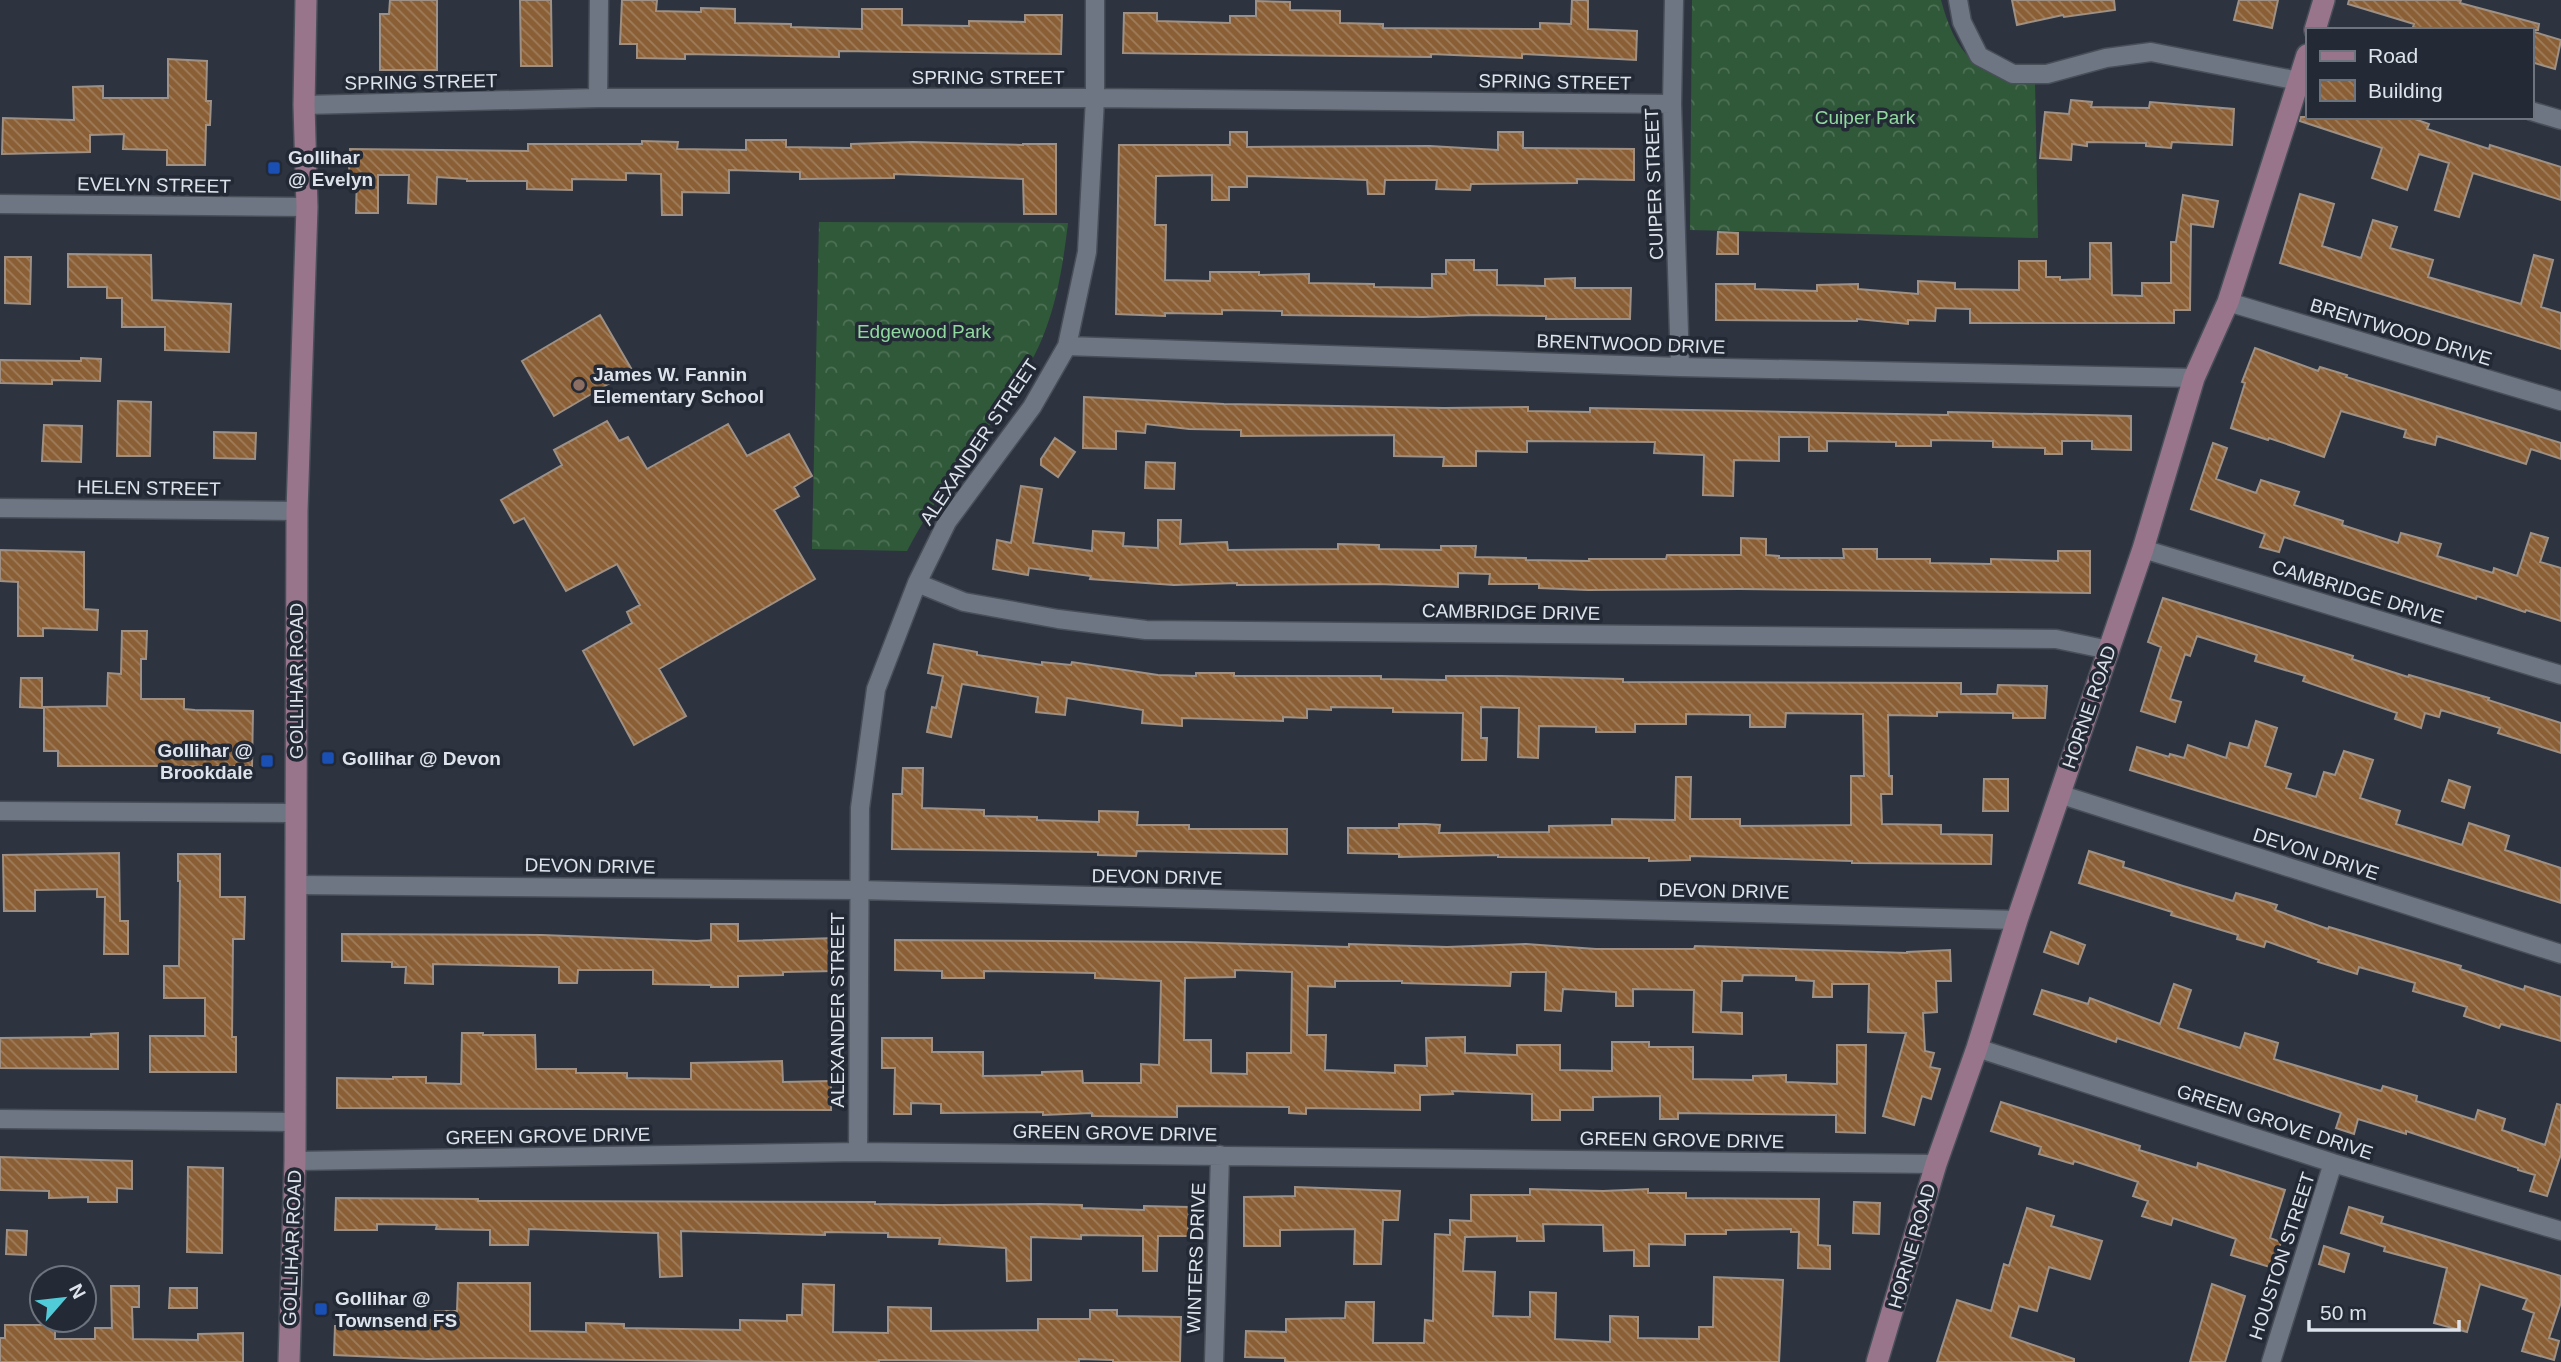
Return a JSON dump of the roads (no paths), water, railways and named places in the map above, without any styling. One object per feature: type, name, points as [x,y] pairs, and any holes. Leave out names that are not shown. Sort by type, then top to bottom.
[{"type":"main road","name":"GOLLIHAR ROAD","points":[[289,1362],[295,1161],[297,511],[307,207],[304,105],[306,0]]},
{"type":"main road","points":[[2316,28],[2324,0]]},
{"type":"main road","name":"HORNE ROAD","points":[[1877,1362],[1936,1164],[2143,549],[2194,378],[2228,302],[2306,58]]},
{"type":"street","points":[[598,99],[599,0]]},
{"type":"street","name":"ALEXANDER STREET","points":[[858,1152],[860,808],[876,689],[917,583],[947,522],[1032,407],[1067,346],[1087,252],[1095,98],[1095,0]]},
{"type":"street","name":"CUIPER STREET","points":[[1674,0],[1672,104],[1680,367]]},
{"type":"street","points":[[1958,0],[1962,22],[1979,56],[2013,74],[2047,74],[2106,58],[2151,52],[2299,81]]},
{"type":"street","name":"SPRING STREET","points":[[304,105],[598,99],[1095,98],[1672,104]]},
{"type":"street","points":[[2533,112],[2561,120]]},
{"type":"street","name":"EVELYN STREET","points":[[0,204],[307,207]]},
{"type":"street","name":"BRENTWOOD DRIVE","points":[[2228,302],[2561,401]]},
{"type":"street","name":"BRENTWOOD DRIVE","points":[[1067,346],[1680,367],[2194,378]]},
{"type":"street","name":"HELEN STREET","points":[[0,508],[297,511]]},
{"type":"street","name":"CAMBRIDGE DRIVE","points":[[2143,549],[2561,675]]},
{"type":"street","name":"CAMBRIDGE DRIVE","points":[[917,583],[964,602],[1058,619],[1146,630],[2056,639],[2109,650]]},
{"type":"street","name":"DEVON DRIVE","points":[[2059,794],[2561,954]]},
{"type":"street","points":[[0,811],[295,813]]},
{"type":"street","name":"DEVON DRIVE","points":[[296,885],[859,890],[2017,920]]},
{"type":"street","name":"GREEN GROVE DRIVE","points":[[1977,1048],[2333,1163],[2561,1231]]},
{"type":"street","points":[[0,1119],[294,1122]]},
{"type":"street","name":"GREEN GROVE DRIVE","points":[[295,1161],[858,1152],[1936,1164]]},
{"type":"street","name":"WINTERS DRIVE","points":[[1213,1362],[1220,1155]]},
{"type":"street","name":"HOUSTON STREET","points":[[2270,1362],[2333,1163]]},
{"type":"place","name":"Gollihar @ Evelyn","points":[[274,168]]},
{"type":"place","name":"James W. Fannin Elementary School","points":[[579,385]]},
{"type":"place","name":"Gollihar @ Devon","points":[[328,758]]},
{"type":"place","name":"Gollihar @ Brookdale","points":[[267,761]]},
{"type":"place","name":"Gollihar @ Townsend FS","points":[[321,1309]]},
{"type":"park label","name":"Cuiper Park","points":[[1865,117]]},
{"type":"park label","name":"Edgewood Park","points":[[924,331]]}]
